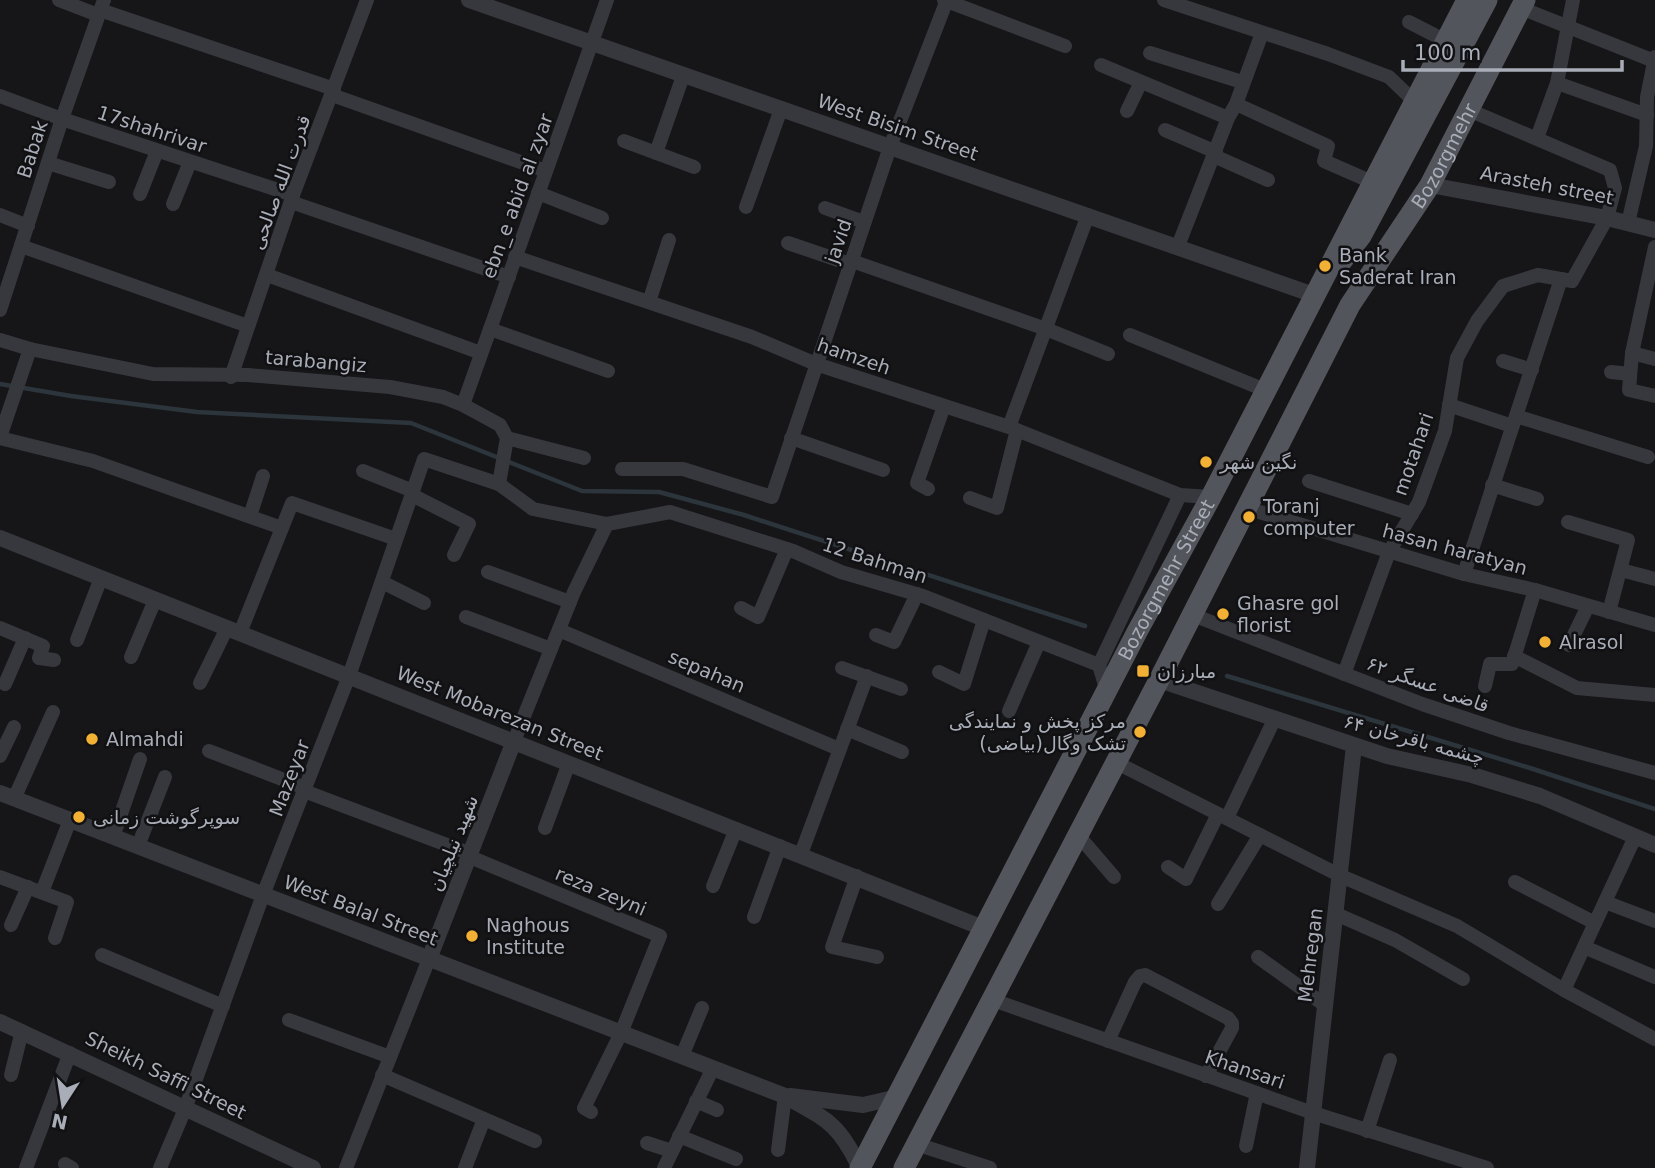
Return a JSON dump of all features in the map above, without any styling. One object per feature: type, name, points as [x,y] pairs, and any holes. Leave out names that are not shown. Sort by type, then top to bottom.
[{"type":"main road","points":[[1314,295],[1467,0]]},
{"type":"main road","name":"Bozorgmehr Street","points":[[860,1168],[1314,295],[1361,236],[1487,0]]},
{"type":"main road","name":"Bozorgmehr Street","points":[[904,1168],[1193,615],[1350,305],[1373,240],[1498,0]]},
{"type":"main road","name":"Bozorgmehr","points":[[1350,305],[1430,185],[1523,4]]},
{"type":"street","points":[[60,0],[101,9],[546,171]]},
{"type":"street","name":"قدرت الله صالحی","points":[[231,377],[292,198],[367,0]]},
{"type":"street","name":"West Bisim Street","points":[[468,0],[1314,295]]},
{"type":"street","name":"ebn_e abid al zyar","points":[[463,405],[607,0]]},
{"type":"street","points":[[946,0],[1065,46]]},
{"type":"street","name":"javid","points":[[622,469],[683,469],[772,497],[890,146],[946,0]]},
{"type":"street","points":[[1164,0],[1389,77],[1415,102]]},
{"type":"street","points":[[1537,138],[1557,83],[1573,0]]},
{"type":"street","points":[[1523,4],[1566,27],[1655,59],[1647,97],[1650,147],[1628,223]]},
{"type":"street","name":"Babak","points":[[0,310],[101,9]]},
{"type":"street","points":[[1409,22],[1446,41]]},
{"type":"street","points":[[1178,246],[1262,33]]},
{"type":"street","points":[[1150,53],[1242,82]]},
{"type":"street","points":[[1101,65],[1228,118]]},
{"type":"street","points":[[656,153],[683,76]]},
{"type":"street","points":[[1127,111],[1141,82]]},
{"type":"street","points":[[1557,83],[1647,115]]},
{"type":"street","name":"17shahrivar","points":[[0,96],[509,277]]},
{"type":"street","points":[[1236,104],[1328,146],[1324,161],[1372,182]]},
{"type":"street","points":[[746,207],[781,109]]},
{"type":"street","points":[[1464,574],[1561,279],[1572,281],[1607,218],[1615,188],[1610,170],[1469,110]]},
{"type":"street","points":[[1165,130],[1268,180]]},
{"type":"street","points":[[624,141],[694,167]]},
{"type":"street","points":[[140,194],[157,151]]},
{"type":"street","points":[[173,204],[190,162]]},
{"type":"street","points":[[48,163],[109,182]]},
{"type":"street","name":"Arasteh street","points":[[1430,185],[1607,218],[1655,230]]},
{"type":"street","points":[[538,193],[602,218]]},
{"type":"street","points":[[825,208],[864,222]]},
{"type":"street","points":[[0,215],[28,226]]},
{"type":"street","points":[[970,498],[997,508],[1013,429],[1088,215]]},
{"type":"street","points":[[649,302],[669,240]]},
{"type":"street","points":[[788,243],[1046,329],[1108,354]]},
{"type":"street","points":[[21,246],[248,326]]},
{"type":"street","points":[[1655,247],[1632,353],[1629,390],[1655,396]]},
{"type":"street","name":"hamzeh","points":[[515,257],[752,337],[816,365],[1013,429],[1180,495],[1211,497]]},
{"type":"street","points":[[267,275],[481,353]]},
{"type":"street","name":"motahari","points":[[1344,674],[1389,552],[1419,502],[1445,431],[1457,358],[1477,321],[1503,286],[1538,275],[1561,279]]},
{"type":"street","points":[[490,329],[608,371]]},
{"type":"street","points":[[1130,335],[1265,390]]},
{"type":"street","name":"tarabangiz","points":[[0,340],[30,349],[153,374],[231,377],[248,375],[390,387],[443,397],[500,425],[507,438],[584,458]]},
{"type":"street","points":[[30,349],[0,437],[93,461],[282,528]]},
{"type":"street","points":[[1632,353],[1655,359]]},
{"type":"street","points":[[1503,361],[1532,370]]},
{"type":"street","points":[[1611,372],[1630,374]]},
{"type":"street","points":[[1450,405],[1648,457]]},
{"type":"street","points":[[928,489],[917,483],[944,406]]},
{"type":"street","points":[[507,438],[499,484],[533,509],[607,524],[570,602],[514,741]]},
{"type":"street","points":[[792,438],[883,470]]},
{"type":"street","name":"Mazeyar","points":[[160,1168],[185,1109],[263,895],[349,676],[424,459],[499,484]]},
{"type":"street","points":[[363,471],[412,493],[469,524],[454,555]]},
{"type":"street","points":[[250,516],[264,476]]},
{"type":"street","points":[[1310,481],[1412,514]]},
{"type":"street","points":[[1492,485],[1537,499]]},
{"type":"street","points":[[1107,692],[1099,665],[1180,495]]},
{"type":"street","points":[[200,683],[234,631],[292,503],[396,539]]},
{"type":"street","name":"hasan haratyan","points":[[1246,508],[1464,574],[1535,590],[1655,625]]},
{"type":"street","name":"12 Bahman","points":[[607,524],[670,513],[787,549],[841,572],[917,594],[1099,665]]},
{"type":"street","points":[[1569,522],[1628,540],[1609,612]]},
{"type":"street","name":"West Mobarezan Street","points":[[0,538],[983,928]]},
{"type":"street","points":[[741,608],[758,617],[787,549]]},
{"type":"street","points":[[1621,570],[1655,579]]},
{"type":"street","points":[[488,572],[570,602]]},
{"type":"street","points":[[77,640],[101,578]]},
{"type":"street","points":[[382,582],[424,603]]},
{"type":"street","points":[[1485,686],[1490,664],[1511,664],[1535,590]]},
{"type":"street","points":[[876,635],[894,642],[917,594]]},
{"type":"street","points":[[131,657],[155,600]]},
{"type":"street","points":[[1569,645],[1588,606]]},
{"type":"street","name":"قاضی عسگر ۶۲","points":[[1193,615],[1422,704],[1509,733],[1655,773]]},
{"type":"street","points":[[466,617],[551,649]]},
{"type":"street","points":[[939,672],[964,684],[984,620]]},
{"type":"street","points":[[0,628],[43,646],[39,658],[54,660]]},
{"type":"street","name":"sepahan","points":[[559,630],[839,749]]},
{"type":"street","points":[[5,684],[25,638]]},
{"type":"street","points":[[1009,712],[1039,642]]},
{"type":"street","points":[[1514,656],[1577,688],[1655,695]]},
{"type":"street","points":[[842,668],[901,690]]},
{"type":"street","points":[[800,854],[867,676]]},
{"type":"street","name":"چشمه باقرخان ۶۴","points":[[1159,681],[1387,756],[1472,775],[1540,796],[1655,845]]},
{"type":"street","points":[[7,796],[53,712]]},
{"type":"street","points":[[1168,867],[1186,879],[1274,720]]},
{"type":"street","points":[[847,729],[902,752]]},
{"type":"street","points":[[0,756],[8,733]]},
{"type":"street","name":"شهید نیلچیان","points":[[429,959],[514,741]]},
{"type":"street","name":"Mehregan","points":[[1307,1168],[1354,746]]},
{"type":"street","points":[[209,751],[470,856]]},
{"type":"street","points":[[113,837],[140,759]]},
{"type":"street","points":[[1115,762],[1340,876],[1457,926],[1564,990],[1655,1039]]},
{"type":"street","points":[[545,828],[569,763]]},
{"type":"street","points":[[138,846],[165,777]]},
{"type":"street","name":"West Balal Street","points":[[7,796],[785,1096]]},
{"type":"street","points":[[42,892],[70,820]]},
{"type":"street","points":[[713,886],[736,829]]},
{"type":"street","points":[[1079,835],[1114,877]]},
{"type":"street","points":[[1219,904],[1260,835]]},
{"type":"street","points":[[1564,990],[1635,837]]},
{"type":"street","points":[[754,916],[780,846]]},
{"type":"street","name":"reza zeyni","points":[[470,856],[660,936],[621,1033]]},
{"type":"street","points":[[0,877],[67,902],[55,938]]},
{"type":"street","points":[[857,877],[832,947],[877,957]]},
{"type":"street","points":[[1515,882],[1595,923]]},
{"type":"street","points":[[11,925],[27,887]]},
{"type":"street","points":[[1605,902],[1655,920]]},
{"type":"street","points":[[1336,914],[1395,940],[1463,979]]},
{"type":"street","points":[[1584,947],[1655,978]]},
{"type":"street","points":[[102,955],[222,1006]]},
{"type":"street","points":[[1258,957],[1326,1006]]},
{"type":"street","points":[[346,1168],[429,959]]},
{"type":"street","points":[[1108,1041],[1135,982],[1145,975],[1228,1018],[1232,1023],[1232,1028],[1206,1076]]},
{"type":"street","name":"Khansari","points":[[993,1000],[1313,1113],[1486,1168]]},
{"type":"street","points":[[682,1056],[702,1008]]},
{"type":"street","points":[[289,1020],[390,1057]]},
{"type":"street","name":"Sheikh Saffi Street","points":[[0,1022],[313,1168]]},
{"type":"street","points":[[11,1075],[22,1031]]},
{"type":"street","points":[[591,1112],[584,1108],[621,1033]]},
{"type":"street","points":[[26,1168],[69,1053]]},
{"type":"street","points":[[1367,1131],[1390,1060]]},
{"type":"street","points":[[664,1168],[713,1068]]},
{"type":"street","points":[[382,1075],[535,1141]]},
{"type":"street","points":[[1246,1146],[1257,1093]]},
{"type":"street","points":[[785,1096],[863,1105],[898,1097]]},
{"type":"street","points":[[778,1150],[785,1096]]},
{"type":"street","points":[[785,1096],[832,1123],[847,1140],[860,1168]]},
{"type":"street","points":[[696,1101],[717,1110]]},
{"type":"street","points":[[465,1168],[484,1119]]},
{"type":"street","points":[[679,1136],[736,1159]]},
{"type":"street","points":[[647,1143],[672,1151]]},
{"type":"street","points":[[916,1144],[990,1168]]},
{"type":"waterway","points":[[0,384],[197,412],[411,423],[582,491],[659,492],[744,515],[1085,626]]},
{"type":"waterway","points":[[1227,676],[1655,809]]},
{"type":"place","name":"Bank Saderat Iran","points":[[1325,266]]},
{"type":"place","name":"نگین شهر","points":[[1206,462]]},
{"type":"place","name":"Toranj computer","points":[[1249,517]]},
{"type":"place","name":"Ghasre gol florist","points":[[1223,614]]},
{"type":"place","name":"Alrasol","points":[[1545,642]]},
{"type":"place","name":"مبارزان","points":[[1143,671]]},
{"type":"place","name":"مرکز پخش و نمایندگی تشک وگال(بیاضی)","points":[[1140,732]]},
{"type":"place","name":"Almahdi","points":[[92,739]]},
{"type":"place","name":"سوپرگوشت زمانی","points":[[79,817]]},
{"type":"place","name":"Naghous Institute","points":[[472,936]]}]
